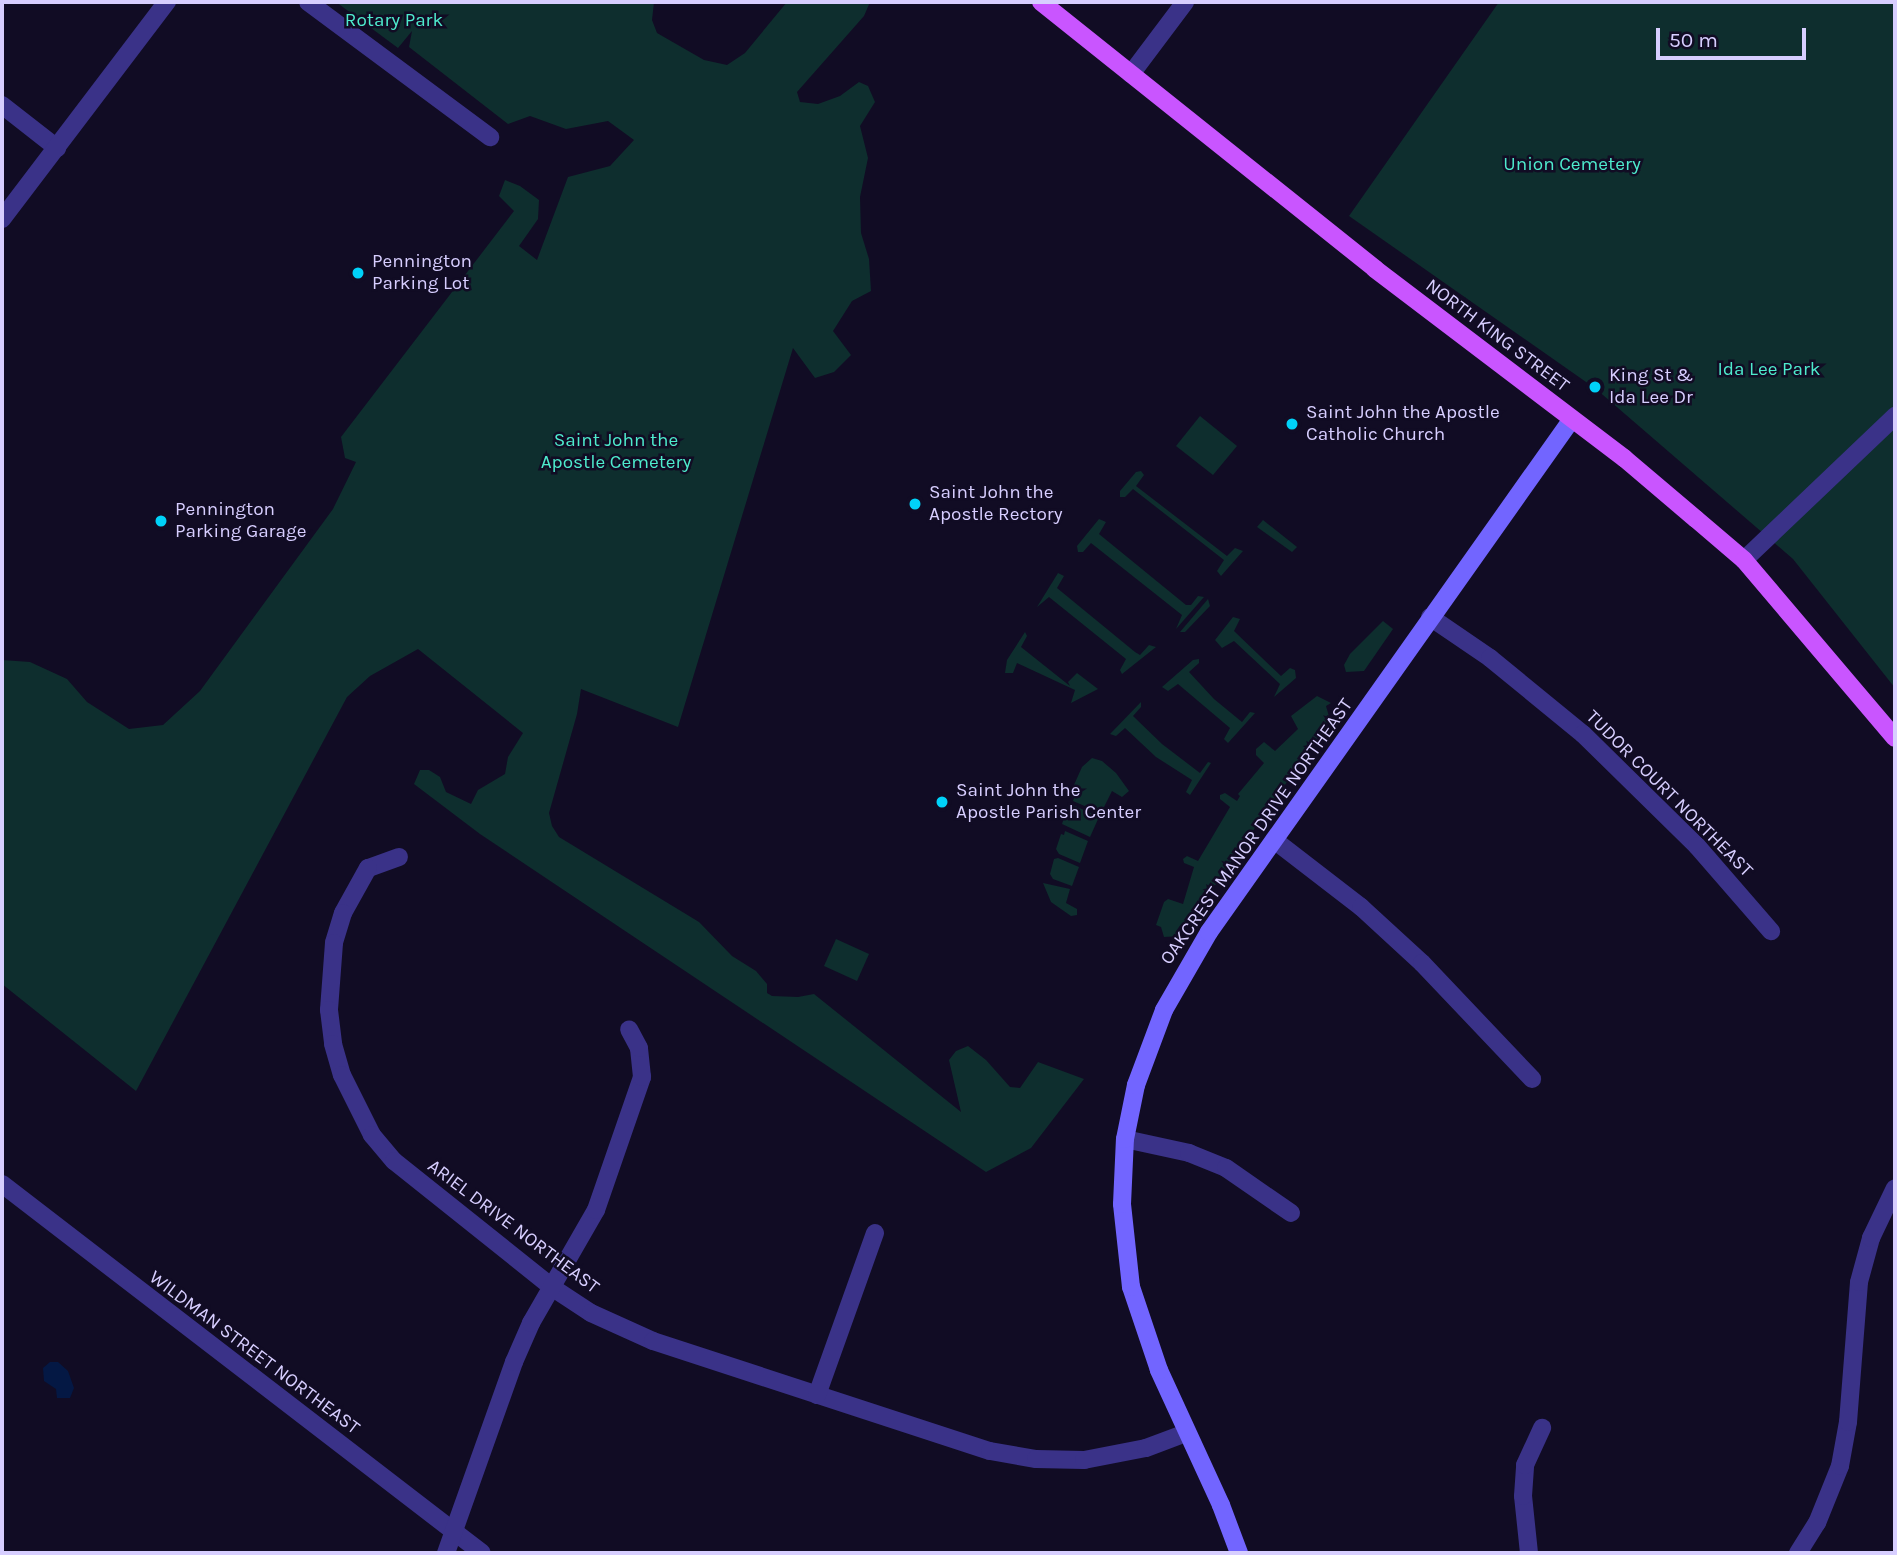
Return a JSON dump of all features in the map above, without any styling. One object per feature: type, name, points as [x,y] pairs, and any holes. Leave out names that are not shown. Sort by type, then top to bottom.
[{"type":"main road","name":"NORTH KING STREET","points":[[1041,2],[1375,269],[1624,458],[1744,560],[1895,738]]},
{"type":"street","points":[[2,219],[167,2]]},
{"type":"street","points":[[308,2],[490,137]]},
{"type":"street","points":[[1131,74],[1185,2]]},
{"type":"street","points":[[2,105],[57,148]]},
{"type":"street","points":[[1744,560],[1895,416]]},
{"type":"street","name":"OAKCREST MANOR DRIVE NORTHEAST","points":[[1239,1553],[1221,1505],[1186,1433],[1141,1324],[1131,1287],[1122,1204],[1125,1139],[1136,1085],[1164,1010],[1209,932],[1572,419]]},
{"type":"street","name":"TUDOR COURT NORTHEAST","points":[[1430,617],[1490,658],[1583,734],[1697,846],[1771,931]]},
{"type":"street","points":[[1274,840],[1361,907],[1422,963],[1532,1079]]},
{"type":"street","name":"ARIEL DRIVE NORTHEAST","points":[[399,857],[368,868],[343,913],[334,943],[329,1010],[333,1044],[342,1076],[366,1125],[394,1161],[553,1288],[630,1332],[990,1451],[1036,1459],[1084,1460],[1146,1448],[1186,1433]]},
{"type":"street","points":[[446,1553],[514,1362],[596,1210],[642,1077],[639,1048],[629,1029]]},
{"type":"street","points":[[1125,1139],[1189,1153],[1226,1168],[1291,1213]]},
{"type":"street","name":"WILDMAN STREET NORTHEAST","points":[[2,1184],[482,1553]]},
{"type":"street","points":[[1798,1553],[1817,1523],[1840,1466],[1848,1422],[1859,1282],[1871,1238],[1895,1188]]},
{"type":"street","points":[[817,1395],[875,1233]]},
{"type":"street","points":[[1529,1553],[1523,1496],[1525,1465],[1542,1428]]},
{"type":"green space","points":[[336,2],[654,2],[652,20],[657,33],[704,60],[727,65],[745,53],[787,2],[870,2],[864,16],[797,92],[800,102],[818,104],[840,96],[859,82],[868,86],[875,102],[860,126],[868,158],[860,197],[861,233],[869,259],[871,291],[852,301],[833,331],[851,355],[834,372],[815,378],[793,348],[678,727],[581,689],[577,714],[549,813],[552,826],[559,837],[699,922],[732,956],[756,971],[767,984],[767,993],[772,996],[798,997],[814,994],[961,1112],[949,1060],[956,1051],[968,1046],[986,1060],[1010,1087],[1020,1088],[1038,1062],[1084,1079],[1031,1148],[986,1172],[480,834],[414,784],[420,770],[429,770],[440,777],[446,792],[471,804],[478,790],[505,774],[508,757],[523,733],[418,649],[370,676],[347,697],[136,1091],[2,984],[2,660],[30,662],[67,679],[87,702],[129,729],[163,725],[200,691],[333,509],[356,462],[345,458],[341,437],[514,211],[499,196],[505,180],[520,186],[539,200],[538,219],[519,246],[537,260],[568,177],[610,166],[634,140],[608,121],[566,129],[530,116],[508,124],[409,47],[412,31],[398,48]]},
{"type":"green space","points":[[1499,2],[1895,2],[1895,688],[1793,559],[1596,389],[1349,216]]},
{"type":"green space","points":[[1200,416],[1237,446],[1213,475],[1176,446]]},
{"type":"green space","points":[[1141,471],[1144,475],[1136,486],[1227,556],[1235,548],[1243,551],[1221,576],[1217,571],[1224,560],[1133,489],[1125,497],[1120,497],[1120,491],[1136,472]]},
{"type":"green space","points":[[1099,519],[1106,522],[1099,534],[1186,605],[1191,605],[1198,596],[1204,597],[1176,629],[1182,615],[1091,543],[1083,552],[1078,552],[1077,546]]},
{"type":"green space","points":[[1263,520],[1297,547],[1292,552],[1257,527]]},
{"type":"green space","points":[[1058,573],[1064,576],[1057,588],[1135,652],[1140,655],[1149,645],[1156,647],[1122,674],[1120,670],[1126,659],[1049,597],[1037,607]]},
{"type":"green space","points":[[1208,599],[1210,606],[1185,632],[1180,632]]},
{"type":"green space","points":[[1233,617],[1240,619],[1234,631],[1281,676],[1290,668],[1295,670],[1296,678],[1274,697],[1280,684],[1234,641],[1222,648],[1215,640]]},
{"type":"green space","points":[[1383,621],[1393,629],[1364,671],[1346,672],[1344,665],[1350,654]]},
{"type":"green space","points":[[1025,632],[1027,636],[1021,647],[1070,686],[1068,682],[1077,673],[1098,689],[1071,703],[1075,690],[1017,663],[1013,673],[1005,673],[1007,660]]},
{"type":"green space","points":[[1199,659],[1199,663],[1189,672],[1214,699],[1242,722],[1250,712],[1255,713],[1228,743],[1224,739],[1230,728],[1178,684],[1168,691],[1162,687],[1193,660]]},
{"type":"green space","points":[[1317,696],[1331,703],[1326,706],[1330,720],[1180,936],[1164,937],[1161,927],[1156,925],[1164,902],[1168,899],[1183,904],[1194,867],[1184,863],[1183,859],[1187,856],[1198,861],[1230,807],[1220,799],[1220,795],[1225,793],[1237,801],[1240,796],[1238,794],[1264,763],[1256,755],[1256,749],[1264,742],[1275,751],[1298,729],[1291,716]]},
{"type":"green space","points":[[1141,702],[1141,707],[1133,716],[1162,744],[1200,773],[1208,762],[1211,763],[1190,795],[1186,792],[1192,780],[1156,757],[1125,728],[1116,736],[1110,734]]},
{"type":"green space","points":[[1092,758],[1102,761],[1116,773],[1129,791],[1122,797],[1112,791],[1101,813],[1073,801],[1074,798],[1069,796],[1082,767]]},
{"type":"green space","points":[[1073,805],[1099,817],[1090,837],[1062,824],[1068,806]]},
{"type":"green space","points":[[1065,831],[1088,841],[1080,863],[1059,854],[1056,849],[1061,834],[1064,835]]},
{"type":"green space","points":[[1058,858],[1079,867],[1072,886],[1053,879],[1050,874],[1054,859]]},
{"type":"green space","points":[[1043,883],[1070,889],[1066,903],[1077,909],[1077,915],[1071,916],[1051,902]]},
{"type":"green space","points":[[836,939],[869,954],[857,981],[824,966]]},
{"type":"water","points":[[50,1362],[58,1362],[68,1371],[74,1388],[70,1398],[57,1398],[56,1389],[44,1381],[43,1368]]},
{"type":"place","name":"Pennington Parking Lot","points":[[358,273]]},
{"type":"place","name":"King St & Ida Lee Dr","points":[[1595,387]]},
{"type":"place","name":"Saint John the Apostle Catholic Church","points":[[1292,424]]},
{"type":"place","name":"Saint John the Apostle Rectory","points":[[915,504]]},
{"type":"place","name":"Pennington Parking Garage","points":[[161,521]]},
{"type":"place","name":"Saint John the Apostle Parish Center","points":[[942,802]]},
{"type":"park label","name":"Rotary Park","points":[[394,21]]},
{"type":"park label","name":"Union Cemetery","points":[[1572,165]]},
{"type":"park label","name":"Ida Lee Park","points":[[1769,370]]},
{"type":"park label","name":"Saint John the Apostle Cemetery","points":[[616,452]]}]
